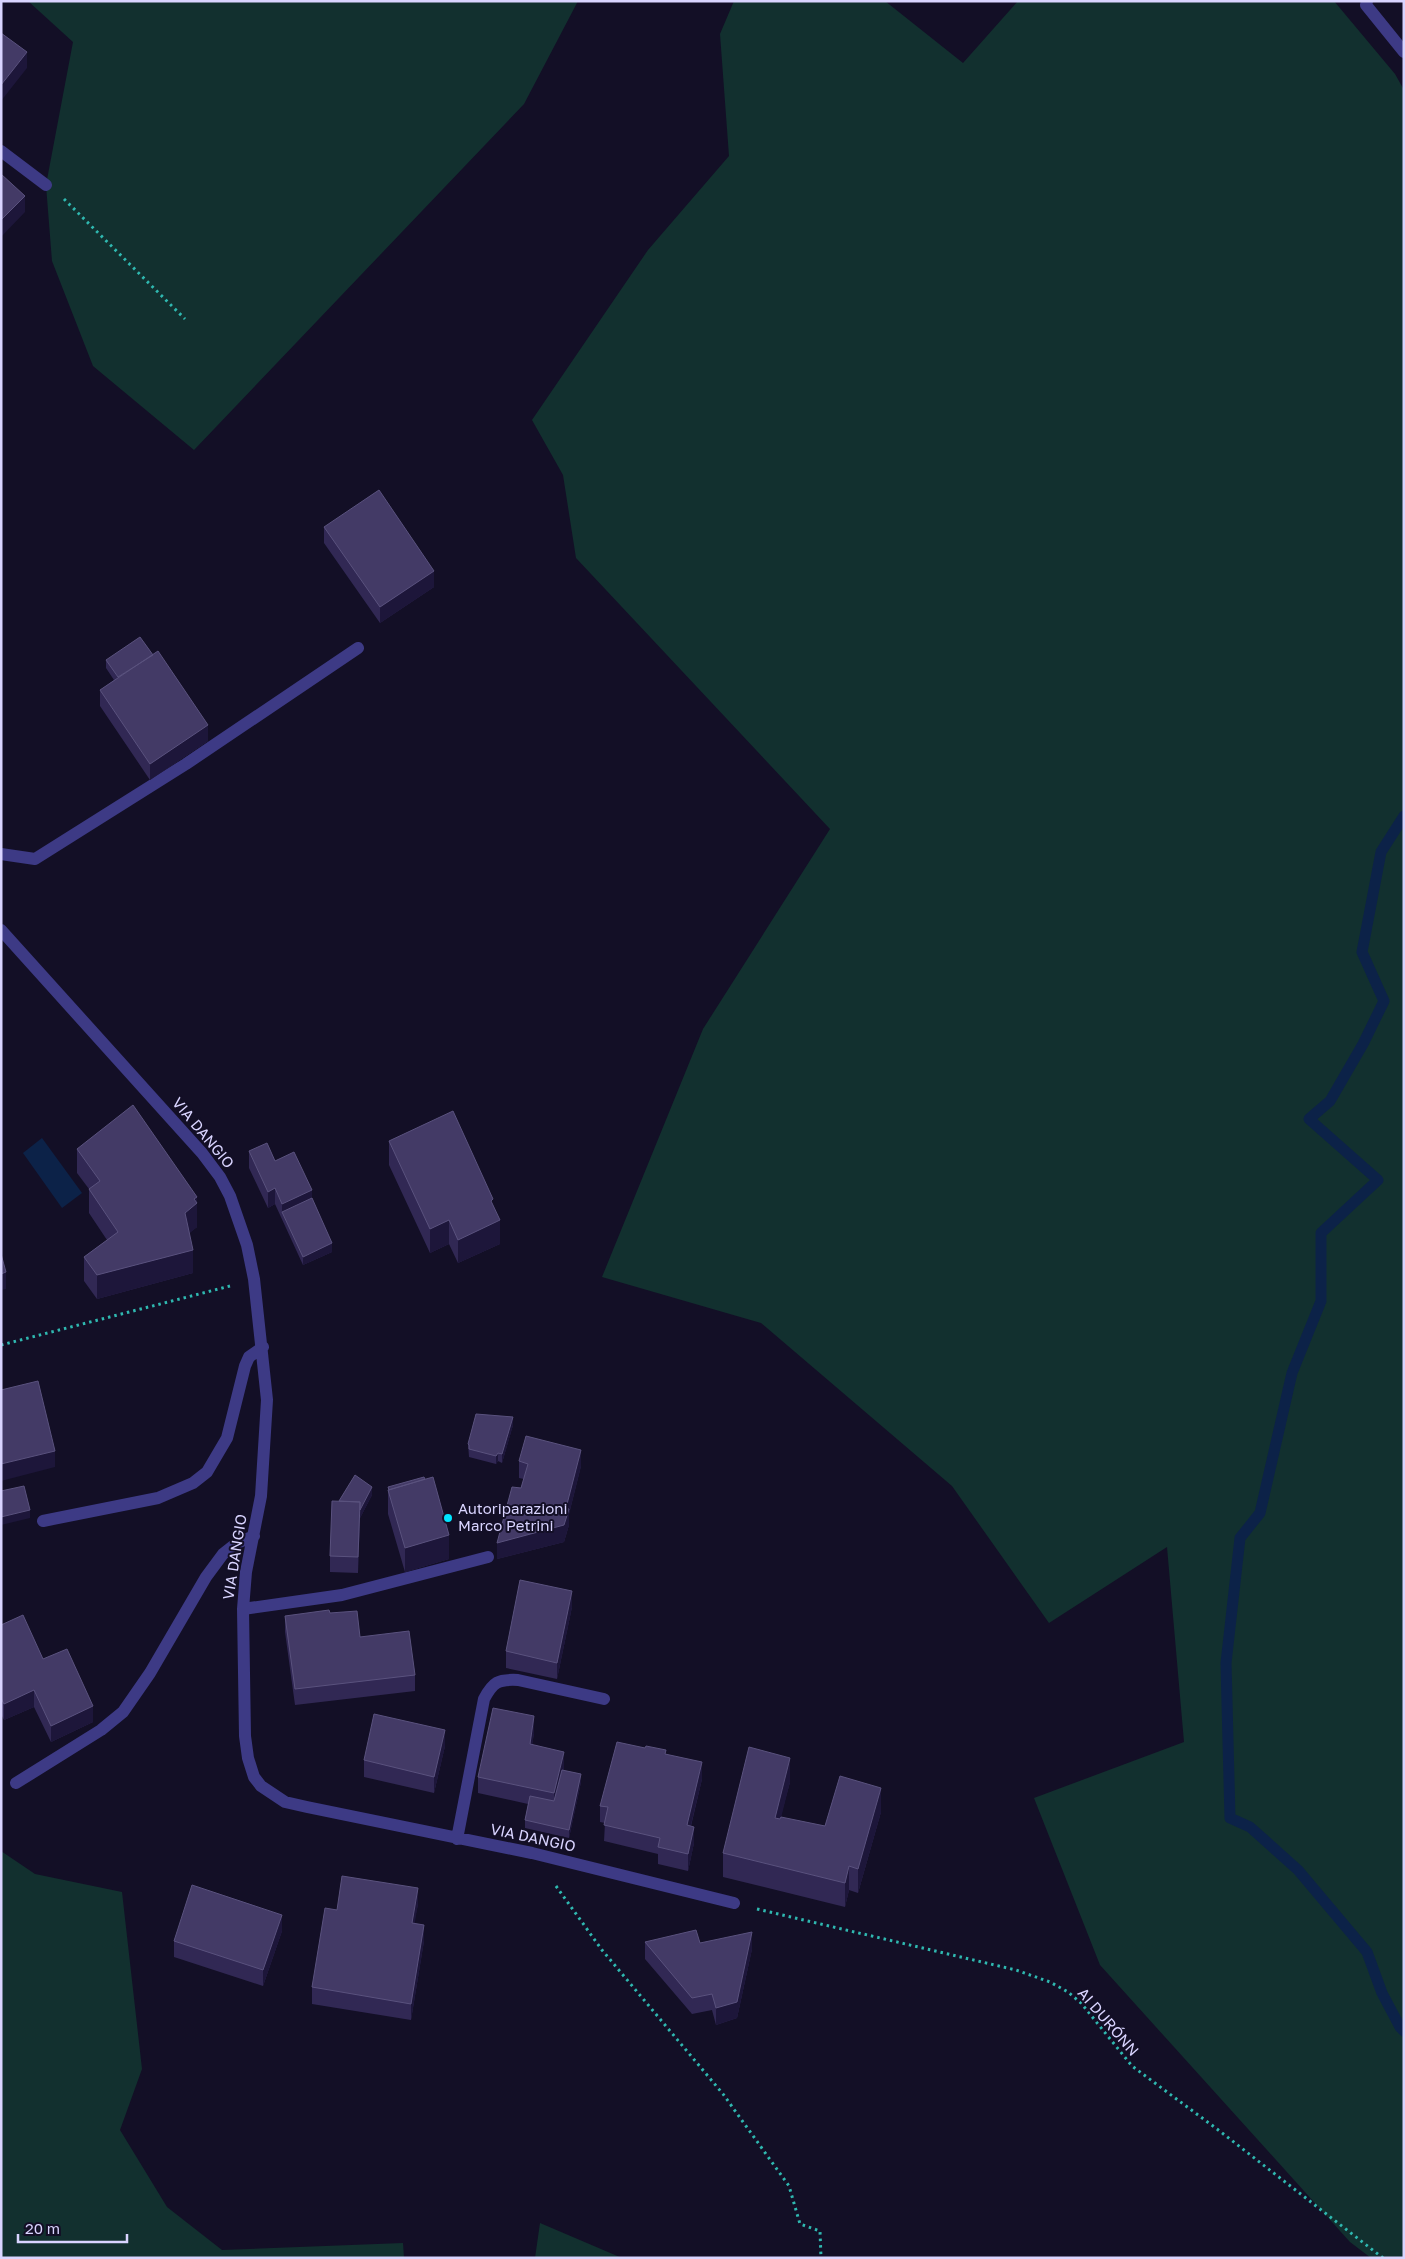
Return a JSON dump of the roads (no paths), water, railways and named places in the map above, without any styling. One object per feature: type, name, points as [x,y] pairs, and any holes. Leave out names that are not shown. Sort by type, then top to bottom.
[{"type":"street","points":[[1366,3],[1404,52]]},
{"type":"street","points":[[1,151],[46,185]]},
{"type":"street","points":[[1,854],[36,859],[186,764],[358,648]]},
{"type":"street","name":"VIA DANGIO","points":[[1,930],[202,1153],[220,1177],[238,1213],[254,1279],[267,1400],[266,1445],[261,1496],[246,1572],[243,1609],[245,1736],[248,1758],[254,1776],[261,1786],[286,1802],[307,1808],[532,1853],[734,1903]]},
{"type":"street","points":[[43,1521],[158,1498],[194,1483],[207,1472],[227,1438],[245,1366],[249,1357],[262,1347]]},
{"type":"street","points":[[16,1782],[101,1730],[123,1712],[140,1689],[211,1569],[223,1554],[237,1542],[254,1536]]},
{"type":"street","points":[[243,1609],[342,1595],[488,1557]]},
{"type":"street","points":[[457,1839],[484,1699],[496,1682],[506,1679],[518,1680],[604,1699]]},
{"type":"water","points":[[42,1138],[82,1193],[62,1208],[23,1153]]},
{"type":"waterway","points":[[1404,816],[1381,852],[1362,952],[1384,1001],[1363,1044],[1330,1101],[1309,1119],[1378,1180],[1321,1233],[1321,1301],[1292,1373],[1260,1513],[1240,1538],[1226,1663],[1230,1818],[1250,1827],[1298,1870],[1367,1952],[1382,1993],[1404,2031]]},
{"type":"place","name":"Autoriparazioni Marco Petrini","points":[[448,1518]]}]
